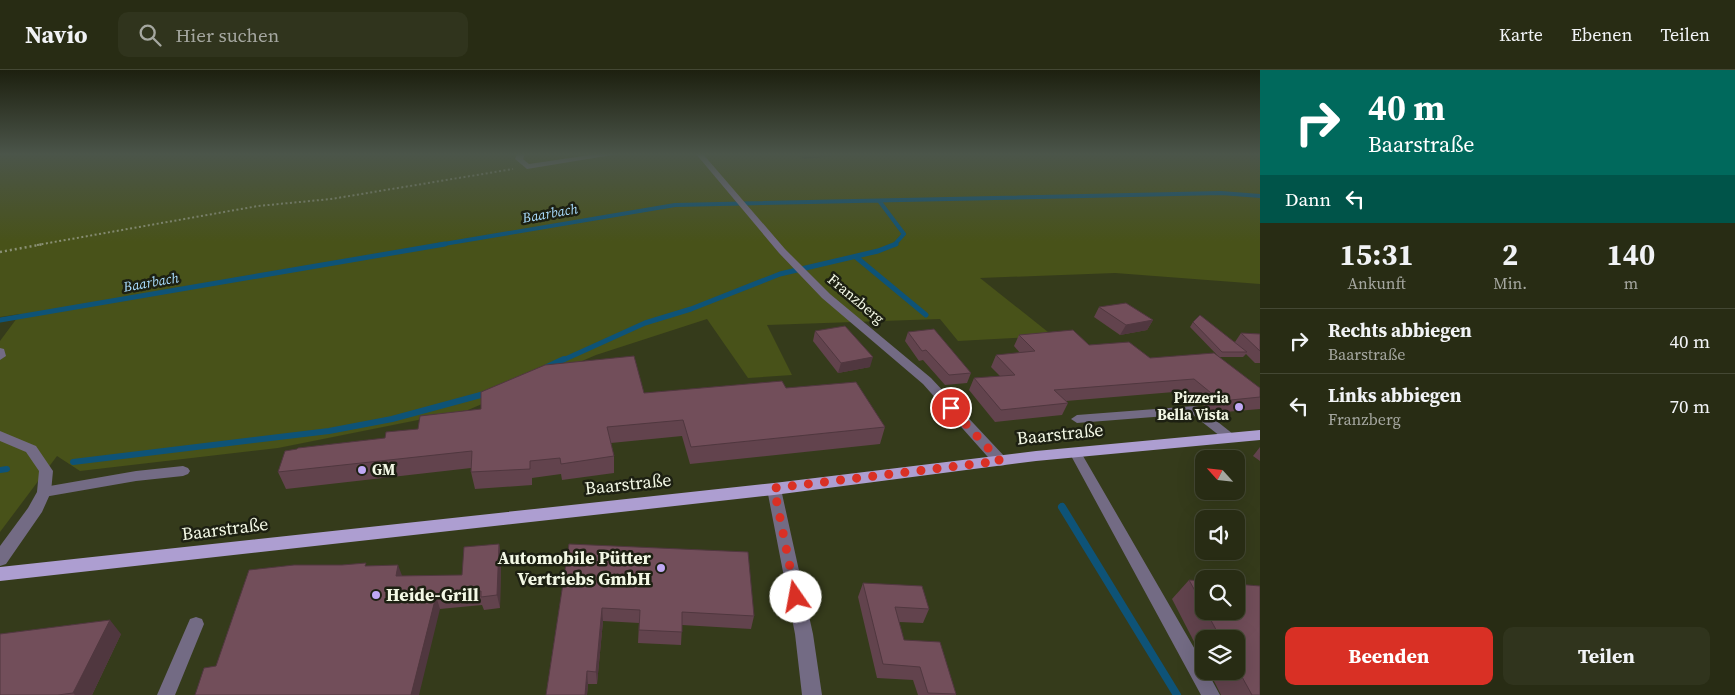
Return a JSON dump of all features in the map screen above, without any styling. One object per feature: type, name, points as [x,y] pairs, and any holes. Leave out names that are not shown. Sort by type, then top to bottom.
[{"type":"main road","name":"Baarstraße","points":[[0,574],[774,488],[1075,452],[1260,435]]},
{"type":"street","name":"Franzberg","points":[[723,183],[799,269],[826,296],[927,381],[1000,461]]},
{"type":"street","points":[[0,436],[31,449],[46,471],[44,492],[34,512],[0,559]]},
{"type":"street","points":[[774,488],[804,634],[812,695]]},
{"type":"lane","points":[[1077,419],[1195,410],[1229,437]]},
{"type":"lane","points":[[1075,452],[1211,695]]},
{"type":"lane","points":[[44,492],[136,476],[183,471]]},
{"type":"lane","points":[[166,695],[196,624]]},
{"type":"path","points":[[0,252],[258,206],[331,199],[428,183]]},
{"type":"green space","points":[[0,183],[1260,183],[1260,284],[1115,273],[980,278],[1053,336],[958,341],[940,319],[767,325],[792,375],[748,378],[707,319],[596,355],[468,410],[278,448],[80,471],[57,456],[0,532],[0,341],[20,314],[0,317]]},
{"type":"building","points":[[1126,303],[1153,320],[1126,325],[1099,307]]},
{"type":"building","points":[[1200,315],[1247,352],[1222,352],[1193,322]]},
{"type":"building","points":[[845,326],[873,357],[841,363],[815,331]]},
{"type":"building","points":[[934,329],[971,373],[949,375],[926,350],[922,351],[908,332]]},
{"type":"building","points":[[1073,330],[1089,345],[1129,342],[1150,358],[1214,353],[1260,388],[1260,397],[1221,401],[1194,379],[1054,390],[1068,403],[1001,410],[974,378],[1015,375],[996,355],[1035,351],[1019,335]]},
{"type":"building","points":[[1241,333],[1260,334],[1260,351]]},
{"type":"building","points":[[634,356],[644,393],[782,381],[786,388],[856,382],[885,427],[691,447],[683,420],[607,427],[614,456],[561,464],[560,458],[530,461],[530,469],[471,472],[472,451],[278,472],[285,451],[385,438],[386,432],[418,429],[420,416],[481,409],[481,392],[545,365]]},
{"type":"building","points":[[499,544],[497,595],[481,597],[481,591],[436,596],[411,695],[195,695],[204,668],[216,666],[249,570],[294,565],[366,563],[365,566],[398,565],[396,576],[462,575],[464,547]]},
{"type":"building","points":[[569,544],[748,552],[754,616],[682,612],[682,632],[639,630],[640,610],[602,608],[596,672],[587,671],[585,695],[546,695]]},
{"type":"building","points":[[1189,580],[1195,580],[1195,591]]},
{"type":"building","points":[[863,583],[922,586],[929,609],[895,607],[904,640],[940,642],[956,694],[928,693],[920,667],[883,664]]},
{"type":"building","points":[[1245,585],[1260,586],[1260,695],[1252,695],[1244,680],[1245,630],[1216,630],[1211,620],[1245,620]]},
{"type":"building","points":[[110,620],[73,693],[58,695],[0,695],[0,634]]},
{"type":"waterway","name":"Baarbach","points":[[438,245],[675,205],[1221,193],[1260,196]]},
{"type":"waterway","points":[[880,202],[904,234],[894,245]]},
{"type":"waterway","name":"Baarbach","points":[[0,320],[445,244]]},
{"type":"waterway","points":[[561,361],[645,323],[691,309],[780,274],[878,251],[894,245]]},
{"type":"waterway","points":[[856,257],[926,315]]},
{"type":"waterway","points":[[547,367],[564,359]]},
{"type":"waterway","points":[[73,462],[329,431],[392,419],[488,393]]},
{"type":"waterway","points":[[0,470],[7,469]]},
{"type":"waterway","points":[[1062,507],[1177,695]]},
{"type":"place","name":"Pizzeria Bella Vista","points":[[1239,407]]},
{"type":"place","name":"GM","points":[[362,470]]},
{"type":"place","name":"Automobile Pütter Vertriebs GmbH","points":[[661,568]]},
{"type":"place","name":"Heide-Grill","points":[[376,595]]},
{"type":"route","points":[[796,597],[774,488],[1000,461],[951,408]]}]
